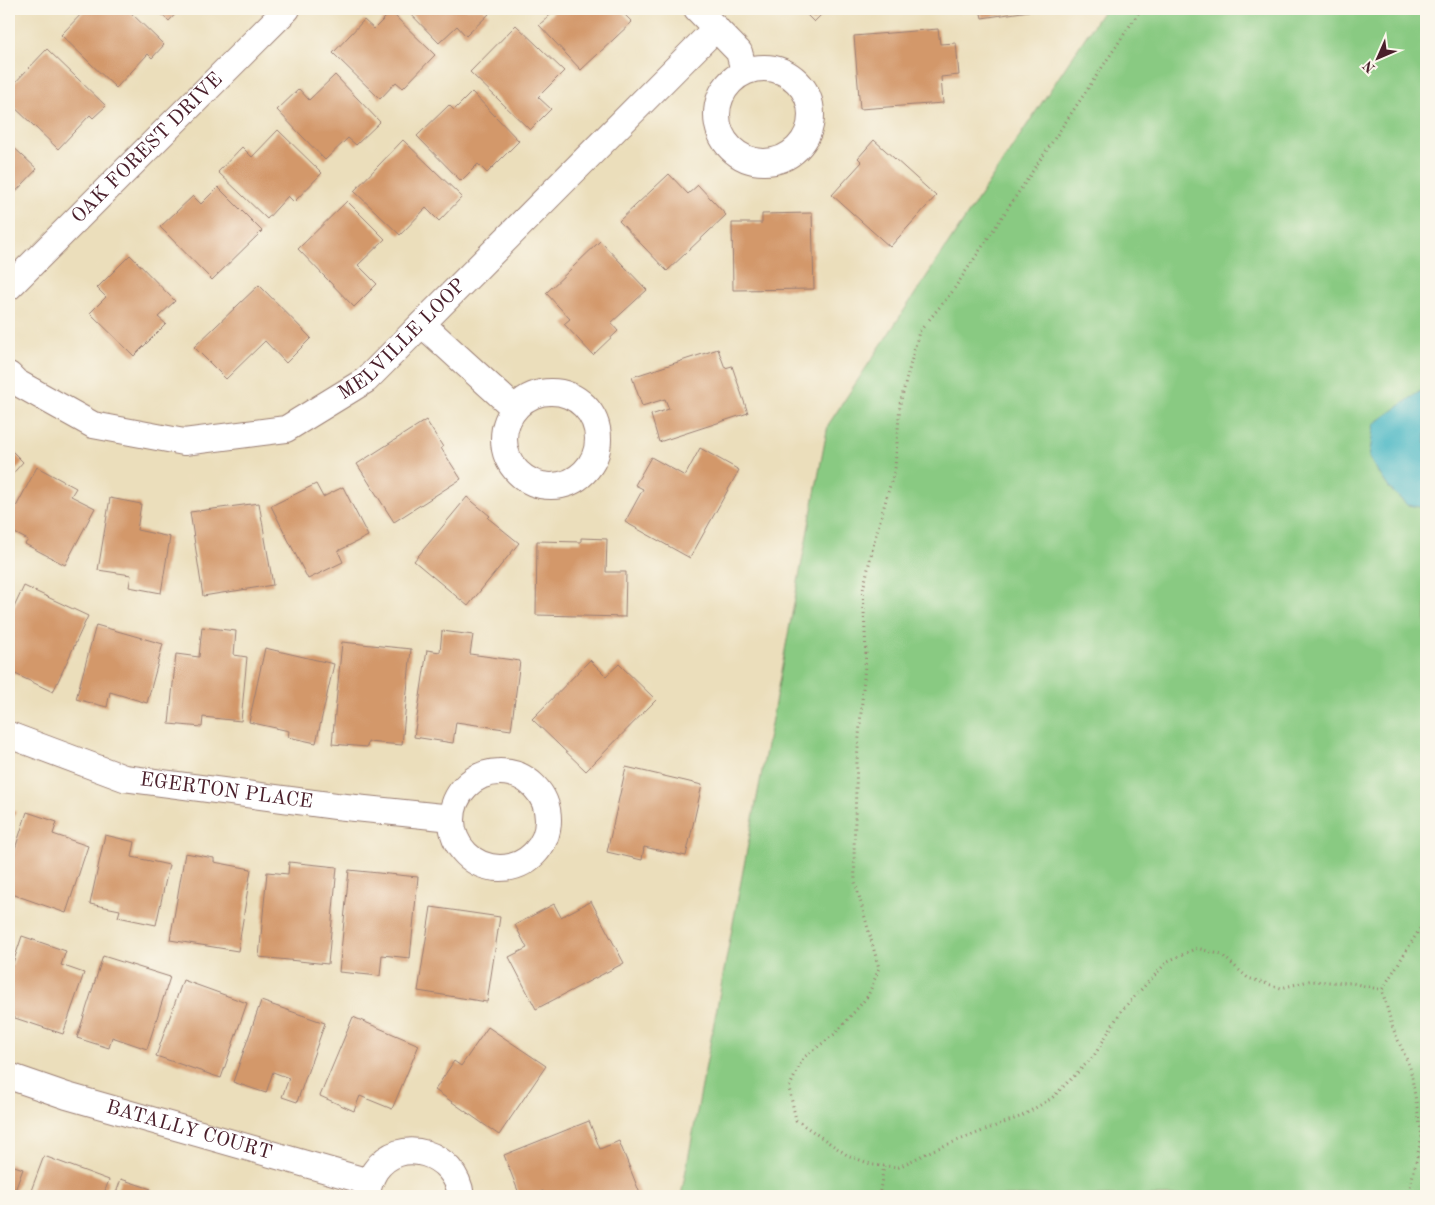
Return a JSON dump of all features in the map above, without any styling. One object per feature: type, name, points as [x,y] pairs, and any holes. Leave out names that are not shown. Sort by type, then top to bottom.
[{"type":"street","name":"OAK FOREST DRIVE","points":[[9,287],[287,9]]},
{"type":"street","points":[[697,9],[739,52],[744,71]]},
{"type":"street","name":"MELVILLE LOOP","points":[[9,375],[16,382],[93,424],[184,442],[286,429],[366,380],[716,28]]},
{"type":"street","points":[[422,324],[514,408]]},
{"type":"street","name":"EGERTON PLACE","points":[[9,735],[124,778],[336,806],[452,818]]},
{"type":"street","name":"BATALLY COURT","points":[[9,1076],[67,1096],[367,1189],[376,1169],[387,1159],[401,1153],[416,1152],[430,1155],[444,1162],[454,1174],[460,1187],[461,1196]]},
{"type":"path","points":[[1141,9],[952,292],[919,332],[900,404],[895,468],[875,538],[864,590],[866,653],[856,780],[855,882],[879,968],[868,996],[836,1033],[804,1058],[789,1088],[796,1120],[847,1155],[873,1166],[899,1167],[949,1144],[1022,1116],[1052,1098],[1094,1056],[1121,1010],[1168,961],[1197,948],[1222,955],[1248,978],[1280,988],[1309,981],[1352,982],[1382,990]]},
{"type":"path","points":[[1408,1196],[1422,1136],[1410,1067],[1393,1029],[1382,990],[1426,919]]},
{"type":"path","points":[[879,1196],[884,1166]]},
{"type":"green space","points":[[1104,9],[1426,9],[1426,1196],[681,1196],[828,425]]},
{"type":"water","points":[[1426,387],[1426,508],[1407,505],[1389,488],[1369,458],[1374,424]]},
{"type":"building","points":[[86,9],[127,9],[164,45],[152,58],[148,54],[116,88],[61,35]]},
{"type":"building","points":[[156,9],[180,9],[169,21]]},
{"type":"building","points":[[406,9],[483,9],[489,14],[466,36],[457,26],[439,43]]},
{"type":"building","points":[[557,9],[619,9],[632,22],[581,70],[539,25]]},
{"type":"building","points":[[801,9],[827,9],[814,22]]},
{"type":"building","points":[[980,9],[1028,9],[1029,11],[982,18]]},
{"type":"building","points":[[391,12],[435,55],[403,88],[396,82],[380,99],[333,53],[364,20],[374,29]]},
{"type":"building","points":[[516,25],[564,71],[538,97],[551,109],[530,130],[470,72]]},
{"type":"building","points":[[938,29],[940,44],[956,43],[959,75],[941,77],[943,103],[860,109],[854,36]]},
{"type":"building","points":[[47,49],[106,106],[93,118],[90,115],[58,149],[9,102],[9,89]]},
{"type":"building","points":[[335,75],[380,122],[356,145],[348,138],[325,160],[277,110],[299,89],[309,100]]},
{"type":"building","points":[[472,92],[519,141],[487,173],[478,164],[461,181],[417,136],[449,105],[454,110]]},
{"type":"building","points":[[278,130],[322,173],[294,202],[288,196],[267,219],[218,172],[242,147],[252,157]]},
{"type":"building","points":[[403,140],[462,197],[439,221],[426,208],[400,235],[354,191]]},
{"type":"building","points":[[874,140],[936,196],[890,247],[832,195],[862,162],[858,158]]},
{"type":"building","points":[[9,143],[37,169],[9,199]]},
{"type":"building","points":[[669,174],[688,194],[698,185],[726,215],[667,271],[619,221]]},
{"type":"building","points":[[218,187],[262,231],[212,280],[160,227],[193,196],[201,204]]},
{"type":"building","points":[[347,201],[385,239],[358,265],[377,284],[354,307],[298,249]]},
{"type":"building","points":[[812,213],[814,289],[733,290],[732,223],[762,223],[762,214]]},
{"type":"building","points":[[600,241],[647,290],[611,323],[618,331],[593,355],[564,324],[570,319],[546,293]]},
{"type":"building","points":[[130,255],[175,301],[158,317],[166,324],[134,356],[90,313],[106,297],[97,288]]},
{"type":"building","points":[[259,285],[311,338],[286,363],[265,341],[226,379],[194,347]]},
{"type":"building","points":[[718,349],[725,368],[732,366],[748,413],[659,442],[651,415],[669,409],[665,399],[642,406],[632,377]]},
{"type":"building","points":[[426,420],[461,479],[394,522],[357,464]]},
{"type":"building","points":[[9,448],[23,462],[9,478]]},
{"type":"building","points":[[700,448],[739,470],[690,558],[625,522],[643,489],[635,485],[651,457],[685,476]]},
{"type":"building","points":[[37,467],[76,488],[71,496],[95,508],[65,565],[25,544],[28,540],[9,530],[9,520]]},
{"type":"building","points":[[316,484],[323,497],[343,487],[368,536],[338,551],[343,562],[308,579],[271,506]]},
{"type":"building","points":[[467,497],[490,516],[488,518],[519,543],[468,606],[414,561]]},
{"type":"building","points":[[110,498],[141,504],[137,530],[170,537],[161,593],[129,587],[131,575],[98,570]]},
{"type":"building","points":[[259,503],[273,585],[203,596],[190,512]]},
{"type":"building","points":[[581,538],[607,539],[606,572],[626,572],[625,617],[536,615],[537,541],[581,542]]},
{"type":"building","points":[[24,586],[88,616],[53,692],[9,671],[9,618]]},
{"type":"building","points":[[96,625],[163,644],[147,703],[110,692],[107,707],[76,699]]},
{"type":"building","points":[[202,627],[236,631],[234,655],[247,657],[241,721],[203,717],[202,727],[169,724],[176,654],[199,657]]},
{"type":"building","points":[[442,631],[473,635],[470,654],[520,661],[511,730],[456,722],[453,743],[414,737],[427,650],[440,652]]},
{"type":"building","points":[[342,642],[411,649],[402,745],[368,742],[367,747],[332,744]]},
{"type":"building","points":[[265,648],[334,664],[316,743],[288,737],[289,731],[249,722]]},
{"type":"building","points":[[590,660],[606,676],[619,664],[656,700],[586,771],[532,719]]},
{"type":"building","points":[[626,767],[702,785],[686,856],[644,847],[642,860],[607,852]]},
{"type":"building","points":[[9,809],[16,812],[9,825]]},
{"type":"building","points":[[27,812],[57,822],[53,834],[88,846],[66,913],[9,893],[9,867]]},
{"type":"building","points":[[105,835],[135,842],[132,857],[169,865],[156,925],[118,917],[120,910],[90,904]]},
{"type":"building","points":[[185,853],[214,858],[214,862],[251,869],[238,951],[170,940]]},
{"type":"building","points":[[289,862],[337,867],[328,964],[259,957],[267,872],[288,874]]},
{"type":"building","points":[[349,870],[418,877],[410,958],[382,955],[380,976],[339,972]]},
{"type":"building","points":[[591,901],[624,963],[536,1009],[509,957],[527,948],[515,925],[554,904],[561,917]]},
{"type":"building","points":[[431,907],[500,917],[487,1002],[418,991]]},
{"type":"building","points":[[22,936],[66,951],[61,965],[84,973],[63,1034],[9,1016],[9,975]]},
{"type":"building","points":[[103,956],[170,977],[147,1049],[112,1037],[109,1048],[77,1038]]},
{"type":"building","points":[[183,980],[247,1003],[221,1078],[156,1056]]},
{"type":"building","points":[[261,1001],[325,1023],[297,1102],[282,1097],[289,1078],[273,1072],[266,1093],[233,1082]]},
{"type":"building","points":[[353,1017],[419,1045],[392,1109],[360,1096],[354,1111],[320,1096]]},
{"type":"building","points":[[488,1027],[546,1066],[499,1135],[435,1090],[454,1061],[461,1066]]},
{"type":"building","points":[[589,1121],[600,1149],[619,1141],[641,1196],[544,1196],[543,1191],[530,1196],[520,1196],[504,1155]]},
{"type":"building","points":[[44,1156],[109,1180],[103,1196],[29,1196]]},
{"type":"building","points":[[9,1164],[23,1169],[13,1196],[9,1196]]},
{"type":"building","points":[[121,1179],[151,1189],[149,1196],[115,1196]]}]
